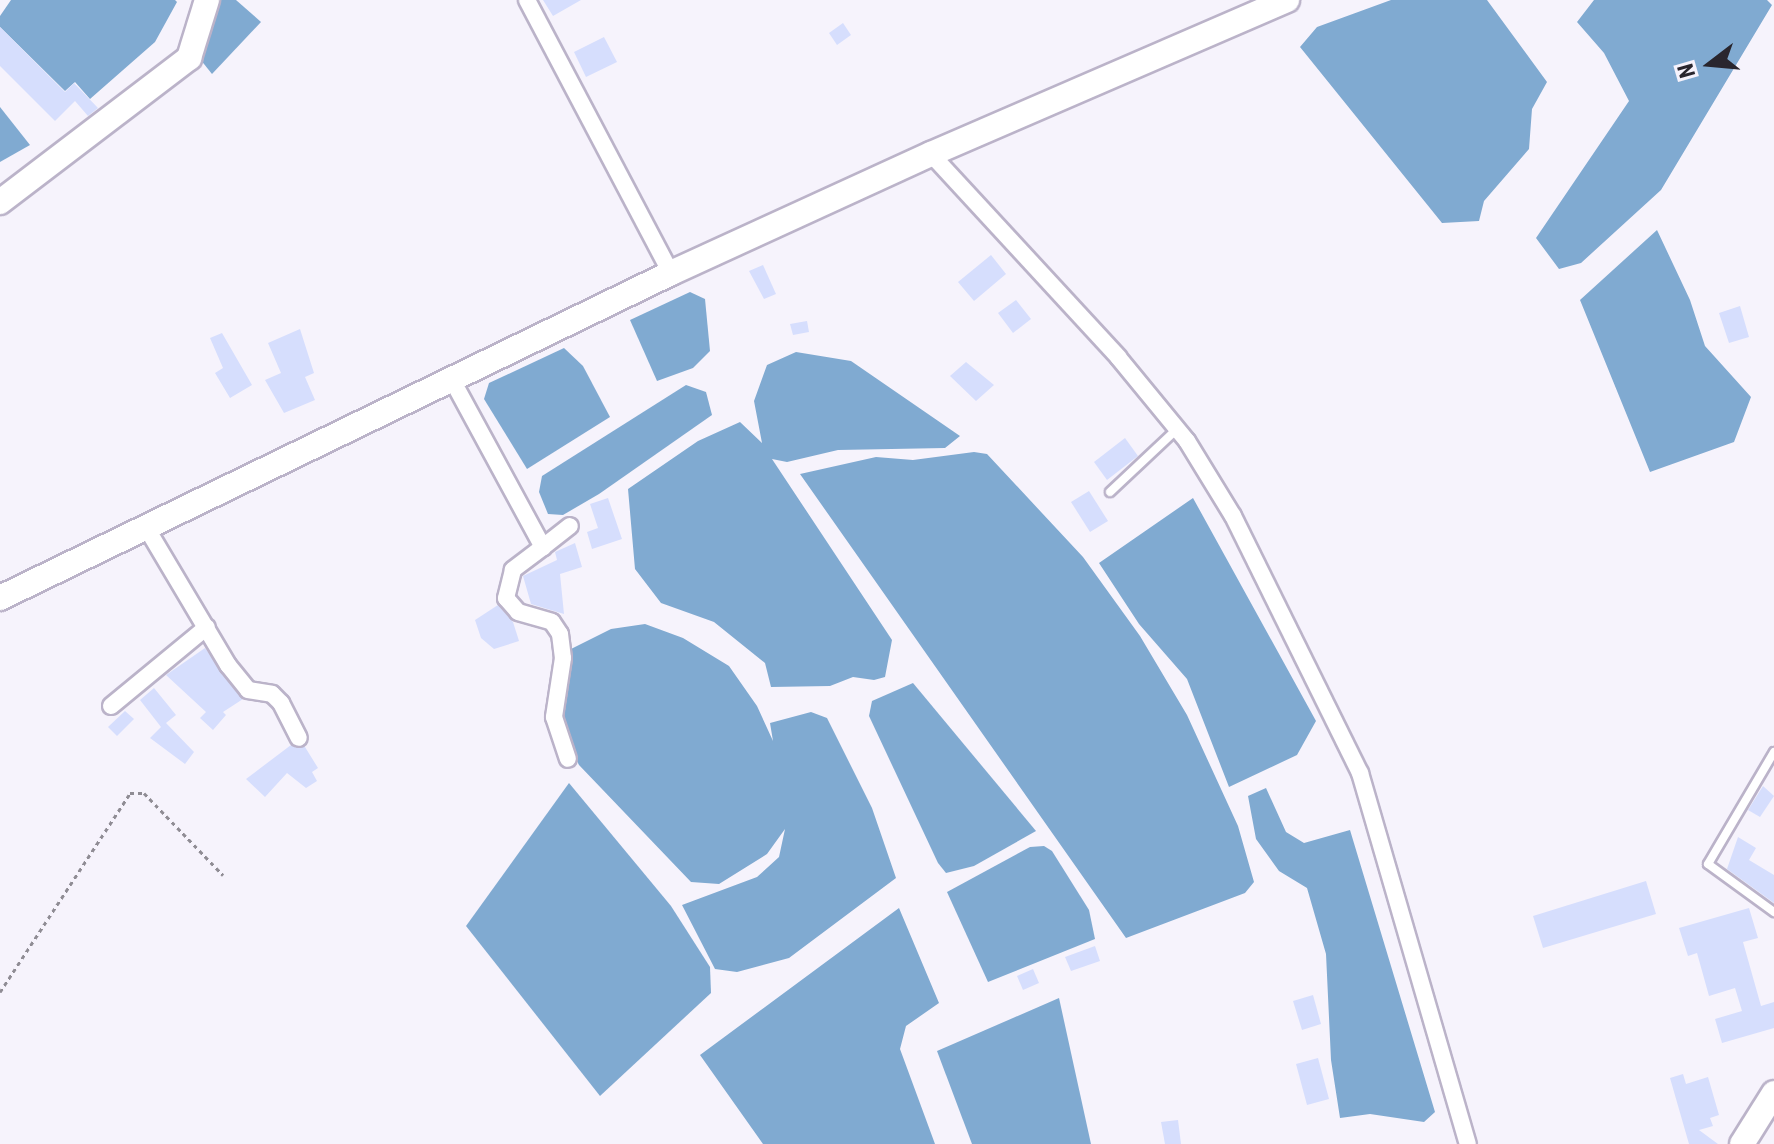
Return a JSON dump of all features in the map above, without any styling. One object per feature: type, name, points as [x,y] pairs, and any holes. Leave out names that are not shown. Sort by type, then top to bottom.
[{"type":"street","points":[[0,202],[189,58],[207,0]]},
{"type":"street","points":[[527,0],[671,273]]},
{"type":"street","points":[[0,598],[450,376],[671,273],[931,154],[1287,0]]},
{"type":"street","points":[[931,154],[1118,357],[1177,429],[1233,516],[1360,773],[1468,1144]]},
{"type":"street","points":[[450,376],[543,547]]},
{"type":"street","points":[[568,759],[554,717],[563,658],[560,634],[552,622],[518,612],[506,598],[513,570],[570,526]]},
{"type":"street","points":[[146,527],[207,627],[213,644],[248,690],[272,694],[281,703],[299,738]]},
{"type":"street","points":[[111,706],[207,627]]},
{"type":"street","points":[[1742,1144],[1774,1093]]},
{"type":"lane","points":[[1110,492],[1177,429]]},
{"type":"lane","points":[[1774,752],[1708,864],[1774,912]]},
{"type":"path","points":[[0,992],[130,793],[144,793],[223,875]]},
{"type":"water","points":[[11,0],[177,2],[155,42],[90,99],[75,82],[65,91],[0,27],[0,16]]},
{"type":"water","points":[[220,0],[236,0],[261,22],[212,74],[200,59]]},
{"type":"water","points":[[1391,0],[1487,0],[1547,82],[1532,109],[1529,149],[1484,201],[1479,221],[1442,223],[1300,47],[1317,27]]},
{"type":"water","points":[[1594,0],[1767,0],[1772,5],[1661,190],[1581,263],[1559,269],[1536,238],[1629,101],[1604,53],[1577,22]]},
{"type":"water","points":[[0,107],[30,145],[0,162]]},
{"type":"water","points":[[1657,230],[1690,300],[1705,346],[1751,397],[1734,442],[1650,472],[1580,300]]},
{"type":"water","points":[[690,292],[705,299],[710,351],[693,368],[657,381],[630,320]]},
{"type":"water","points":[[564,348],[583,366],[610,417],[527,469],[484,399],[489,383]]},
{"type":"water","points":[[796,352],[851,361],[960,436],[945,448],[838,450],[787,462],[772,459],[892,640],[885,677],[874,680],[853,677],[830,686],[771,687],[765,663],[714,622],[661,603],[635,569],[628,489],[698,441],[740,422],[762,443],[754,401],[767,365]]},
{"type":"water","points":[[686,385],[706,392],[712,415],[599,494],[563,515],[548,514],[539,492],[542,476]]},
{"type":"water","points":[[974,452],[987,454],[1083,557],[1140,636],[1187,715],[1238,826],[1254,882],[1245,893],[1126,938],[800,474],[876,457],[913,460]]},
{"type":"water","points":[[1193,498],[1316,721],[1297,755],[1229,787],[1187,679],[1139,624],[1099,563]]},
{"type":"water","points":[[645,624],[683,638],[729,666],[757,706],[773,741],[770,723],[811,712],[827,718],[872,808],[896,878],[789,958],[737,972],[715,969],[682,905],[757,877],[779,857],[785,829],[767,854],[719,884],[691,882],[579,765],[562,732],[561,694],[571,649],[611,629]]},
{"type":"water","points":[[913,683],[1036,831],[974,866],[946,873],[938,863],[869,716],[872,701]]},
{"type":"water","points":[[569,783],[671,906],[710,967],[711,993],[600,1096],[466,926]]},
{"type":"water","points":[[1266,788],[1286,832],[1304,843],[1350,830],[1435,1112],[1424,1122],[1370,1114],[1340,1118],[1331,1060],[1326,954],[1307,888],[1279,871],[1256,839],[1248,796]]},
{"type":"water","points":[[1044,846],[1052,851],[1089,910],[1095,939],[988,982],[947,892],[1030,847]]},
{"type":"water","points":[[899,908],[939,1003],[906,1026],[900,1049],[935,1144],[763,1144],[700,1055]]},
{"type":"water","points":[[1059,998],[1091,1144],[972,1144],[937,1051]]},
{"type":"building","points":[[543,0],[581,0],[553,16]]},
{"type":"building","points":[[843,23],[851,35],[837,45],[829,33]]},
{"type":"building","points":[[0,27],[65,92],[74,83],[98,108],[88,116],[75,101],[55,121],[0,66]]},
{"type":"building","points":[[604,37],[617,62],[586,77],[574,52]]},
{"type":"building","points":[[991,255],[1006,274],[974,301],[958,282]]},
{"type":"building","points":[[763,265],[776,294],[764,299],[749,271]]},
{"type":"building","points":[[1016,300],[1031,319],[1013,333],[998,313]]},
{"type":"building","points":[[1740,306],[1749,337],[1729,343],[1719,313]]},
{"type":"building","points":[[807,321],[809,332],[793,335],[790,324]]},
{"type":"building","points":[[300,329],[314,373],[305,377],[315,400],[284,413],[265,380],[281,373],[268,343]]},
{"type":"building","points":[[222,333],[252,385],[230,398],[215,373],[223,368],[210,338]]},
{"type":"building","points":[[966,362],[994,385],[976,401],[950,376]]},
{"type":"building","points":[[1125,438],[1138,456],[1107,480],[1094,462]]},
{"type":"building","points":[[1089,491],[1108,521],[1090,532],[1071,502]]},
{"type":"building","points":[[608,498],[622,539],[592,549],[587,532],[598,528],[590,504]]},
{"type":"building","points":[[575,543],[582,567],[560,574],[564,614],[531,604],[523,576],[557,560],[555,552]]},
{"type":"building","points":[[498,605],[513,622],[519,641],[494,649],[481,638],[475,620]]},
{"type":"building","points":[[205,648],[243,699],[223,712],[226,715],[213,730],[200,718],[206,712],[166,675]]},
{"type":"building","points":[[154,688],[176,715],[166,723],[194,752],[185,764],[150,738],[161,727],[140,700]]},
{"type":"building","points":[[125,711],[134,719],[117,736],[108,727]]},
{"type":"building","points":[[291,745],[305,747],[318,768],[312,772],[317,781],[306,788],[287,773],[265,797],[246,779]]},
{"type":"building","points":[[1763,786],[1774,796],[1760,817],[1748,810]]},
{"type":"building","points":[[1738,837],[1756,848],[1749,860],[1774,875],[1774,903],[1727,869]]},
{"type":"building","points":[[1646,881],[1656,914],[1543,948],[1533,916]]},
{"type":"building","points":[[1749,908],[1758,938],[1743,942],[1761,1006],[1774,1002],[1774,1028],[1722,1043],[1715,1019],[1742,1011],[1735,988],[1709,996],[1697,953],[1688,956],[1679,928]]},
{"type":"building","points":[[1095,946],[1100,961],[1071,971],[1065,957]]},
{"type":"building","points":[[1033,969],[1039,983],[1023,990],[1017,976]]},
{"type":"building","points":[[1313,995],[1321,1024],[1302,1030],[1293,1001]]},
{"type":"building","points":[[1318,1058],[1329,1099],[1307,1105],[1296,1064]]},
{"type":"building","points":[[1683,1074],[1686,1084],[1708,1077],[1719,1115],[1710,1118],[1713,1126],[1699,1130],[1718,1144],[1689,1144],[1670,1078]]},
{"type":"building","points":[[1178,1120],[1181,1144],[1165,1144],[1161,1122]]}]
